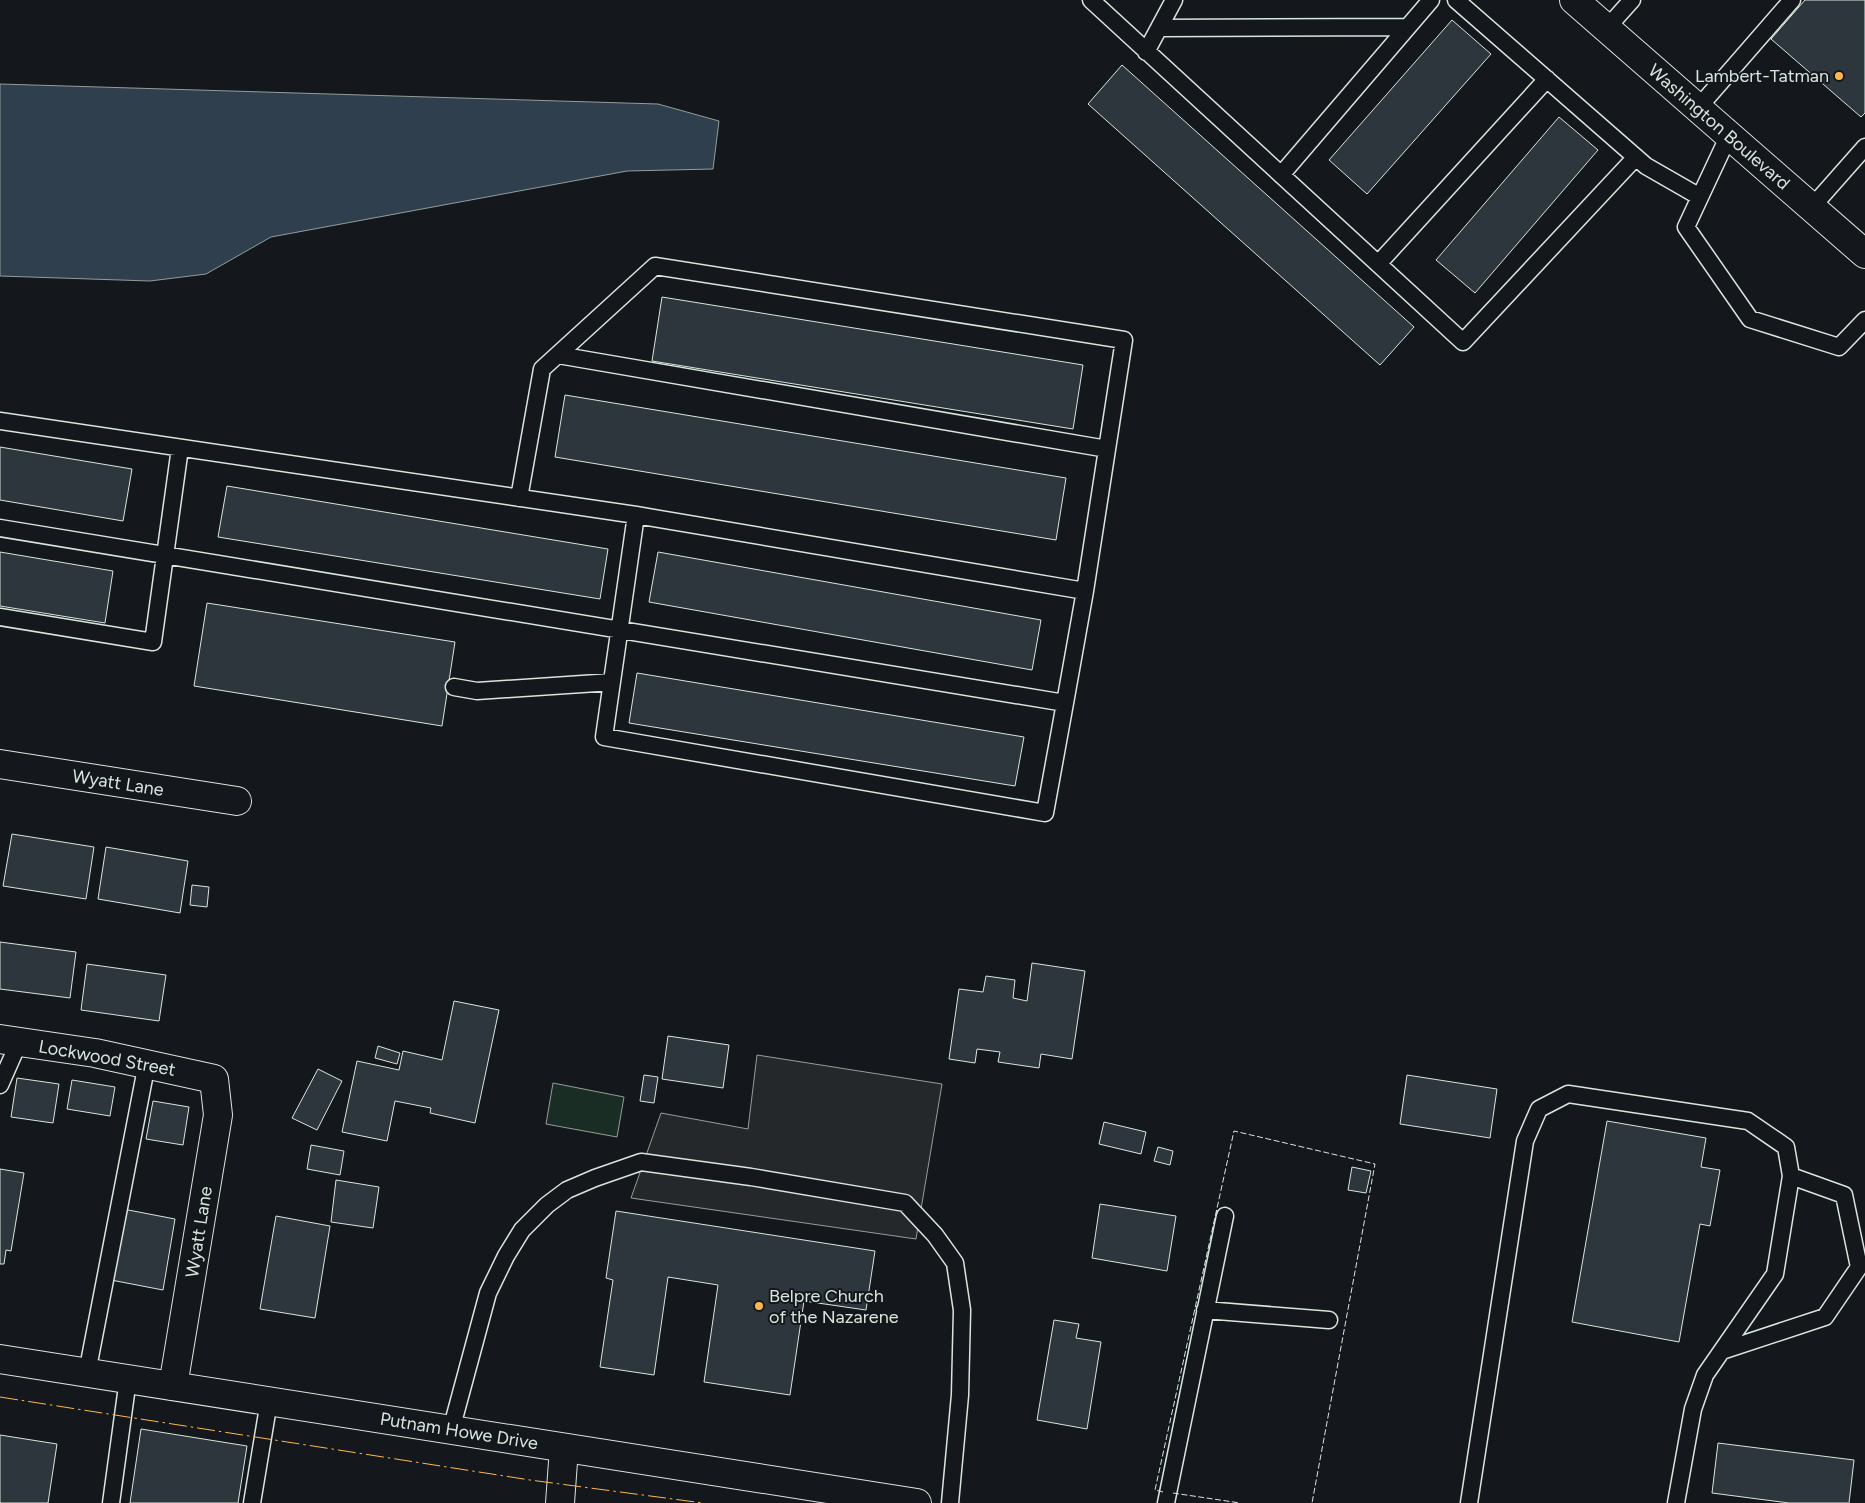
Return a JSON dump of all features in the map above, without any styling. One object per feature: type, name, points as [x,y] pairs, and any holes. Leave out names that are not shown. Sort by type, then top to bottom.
[{"type":"street","name":"Washington Boulevard","points":[[1574,0],[1865,254]]},
{"type":"street","name":"Wyatt Lane","points":[[0,764],[237,801]]},
{"type":"street","name":"Lockwood Street","points":[[10,1041],[147,1063],[214,1078]]},
{"type":"street","name":"Wyatt Lane","points":[[174,1386],[218,1115],[214,1078]]},
{"type":"street","name":"Putnam Howe Drive","points":[[0,1359],[918,1503]]},
{"type":"street","points":[[560,1503],[564,1448]]},
{"type":"lane","points":[[1090,0],[1463,342],[1636,157]]},
{"type":"lane","points":[[1146,52],[1174,0]]},
{"type":"lane","points":[[1281,175],[1431,0]]},
{"type":"lane","points":[[1456,0],[1646,166],[1700,198]]},
{"type":"lane","points":[[1606,29],[1632,0]]},
{"type":"lane","points":[[1698,108],[1792,0]]},
{"type":"lane","points":[[1159,28],[1407,27]]},
{"type":"lane","points":[[1378,264],[1546,79]]},
{"type":"lane","points":[[1729,135],[1686,227],[1750,319],[1839,347],[1864,323]]},
{"type":"lane","points":[[1812,207],[1865,147]]},
{"type":"lane","points":[[519,498],[542,369],[655,266],[1124,340],[1085,591],[1045,813],[604,736],[636,515]]},
{"type":"lane","points":[[558,355],[1107,450]]},
{"type":"lane","points":[[0,421],[636,515],[1085,591]]},
{"type":"lane","points":[[0,617],[153,642],[180,448]]},
{"type":"lane","points":[[0,528],[1065,703]]},
{"type":"lane","points":[[454,688],[477,691],[612,682]]},
{"type":"lane","points":[[0,1085],[10,1041]]},
{"type":"lane","points":[[87,1373],[147,1063]]},
{"type":"lane","points":[[1469,1503],[1525,1141],[1539,1108],[1568,1094],[1748,1121],[1786,1147],[1791,1176],[1775,1274],[1705,1375],[1693,1409],[1676,1503]]},
{"type":"lane","points":[[451,1430],[488,1293],[506,1256],[522,1230],[547,1205],[567,1190],[641,1162],[751,1177],[905,1204],[935,1235],[955,1263],[962,1310],[960,1395],[950,1503]]},
{"type":"lane","points":[[1722,1350],[1825,1317],[1859,1267],[1844,1195],[1791,1176]]},
{"type":"lane","points":[[1166,1503],[1225,1216]]},
{"type":"lane","points":[[1206,1310],[1330,1320]]},
{"type":"lane","points":[[111,1503],[128,1379]]},
{"type":"lane","points":[[252,1503],[269,1401]]},
{"type":"green space","points":[[553,1083],[624,1097],[617,1137],[546,1124]]},
{"type":"shaded area","points":[[757,1055],[942,1084],[916,1239],[631,1198],[661,1113],[748,1129]]},
{"type":"water","points":[[0,84],[658,104],[719,121],[713,169],[627,171],[271,237],[206,274],[150,281],[0,276]]},
{"type":"building","name":"Lambert-Tatman","points":[[1805,0],[1865,0],[1865,113],[1861,117],[1771,39]]},
{"type":"building","points":[[1452,20],[1491,54],[1367,194],[1329,160]]},
{"type":"building","points":[[1122,65],[1414,327],[1380,365],[1088,104]]},
{"type":"building","points":[[1559,117],[1598,150],[1475,293],[1436,260]]},
{"type":"building","points":[[662,297],[1083,365],[1073,429],[652,361]]},
{"type":"building","points":[[565,395],[1066,478],[1056,540],[555,457]]},
{"type":"building","points":[[0,447],[132,469],[123,521],[0,500]]},
{"type":"building","points":[[227,486],[608,549],[600,599],[218,537]]},
{"type":"building","points":[[0,552],[113,571],[105,623],[0,606]]},
{"type":"building","points":[[658,552],[1041,620],[1032,670],[649,602]]},
{"type":"building","points":[[207,603],[455,642],[442,726],[194,686]]},
{"type":"building","points":[[637,673],[1024,737],[1015,786],[629,723]]},
{"type":"building","points":[[12,834],[94,847],[86,899],[3,886]]},
{"type":"building","points":[[106,847],[188,861],[180,913],[98,899]]},
{"type":"building","points":[[192,885],[209,887],[207,907],[190,905]]},
{"type":"building","points":[[0,942],[76,952],[70,998],[0,989]]},
{"type":"building","points":[[1032,963],[1085,971],[1072,1059],[1041,1054],[1039,1068],[998,1062],[1000,1052],[977,1049],[975,1063],[949,1059],[959,989],[983,992],[986,976],[1015,980],[1013,998],[1027,1001]]},
{"type":"building","points":[[87,964],[166,975],[159,1021],[81,1010]]},
{"type":"building","points":[[454,1001],[499,1010],[475,1123],[430,1113],[431,1108],[395,1101],[387,1141],[342,1132],[357,1061],[399,1070],[403,1051],[442,1060]]},
{"type":"building","points":[[668,1036],[729,1045],[723,1088],[662,1079]]},
{"type":"building","points":[[378,1046],[400,1053],[397,1064],[375,1058]]},
{"type":"building","points":[[318,1069],[342,1081],[317,1130],[292,1118]]},
{"type":"building","points":[[644,1075],[658,1077],[654,1103],[640,1101]]},
{"type":"building","points":[[1407,1075],[1497,1089],[1490,1138],[1400,1124]]},
{"type":"building","points":[[17,1078],[59,1084],[53,1123],[11,1117]]},
{"type":"building","points":[[72,1080],[115,1087],[110,1116],[67,1109]]},
{"type":"building","points":[[153,1101],[189,1107],[183,1145],[146,1139]]},
{"type":"building","points":[[1607,1121],[1706,1138],[1701,1167],[1720,1170],[1710,1226],[1700,1224],[1679,1342],[1572,1322]]},
{"type":"building","points":[[1104,1122],[1146,1132],[1141,1154],[1099,1144]]},
{"type":"building","points":[[311,1145],[344,1151],[340,1175],[307,1169]]},
{"type":"building","points":[[1158,1147],[1173,1151],[1170,1165],[1154,1161]]},
{"type":"building","points":[[1352,1167],[1371,1171],[1366,1193],[1348,1190]]},
{"type":"building","points":[[0,1169],[24,1173],[11,1251],[6,1250],[4,1264],[0,1264]]},
{"type":"building","points":[[336,1180],[379,1187],[373,1228],[331,1222]]},
{"type":"building","points":[[1100,1204],[1176,1216],[1167,1271],[1092,1258]]},
{"type":"building","points":[[123,1209],[175,1219],[163,1290],[111,1280]]},
{"type":"building","name":"Belpre Church of the Nazarene","points":[[616,1211],[875,1251],[866,1310],[804,1301],[790,1395],[704,1382],[718,1285],[668,1277],[654,1375],[600,1367],[613,1280],[606,1278]]},
{"type":"building","points":[[276,1216],[330,1226],[315,1318],[260,1309]]},
{"type":"building","points":[[1054,1320],[1079,1324],[1076,1338],[1101,1342],[1087,1429],[1037,1420]]},
{"type":"building","points":[[141,1429],[247,1446],[238,1503],[130,1503]]},
{"type":"building","points":[[0,1435],[57,1444],[48,1503],[0,1503]]},
{"type":"building","points":[[1718,1443],[1854,1460],[1849,1503],[1789,1503],[1712,1493]]},
{"type":"fence","points":[[1163,1492],[1155,1490],[1234,1131],[1375,1164],[1312,1503]]},
{"type":"fence","points":[[1173,1493],[1240,1503]]},
{"type":"power","points":[[0,1397],[530,1480],[703,1503]]},
{"type":"place","name":"Lambert-Tatman","points":[[1839,76]]},
{"type":"place","name":"Belpre Church of the Nazarene","points":[[759,1306]]}]
